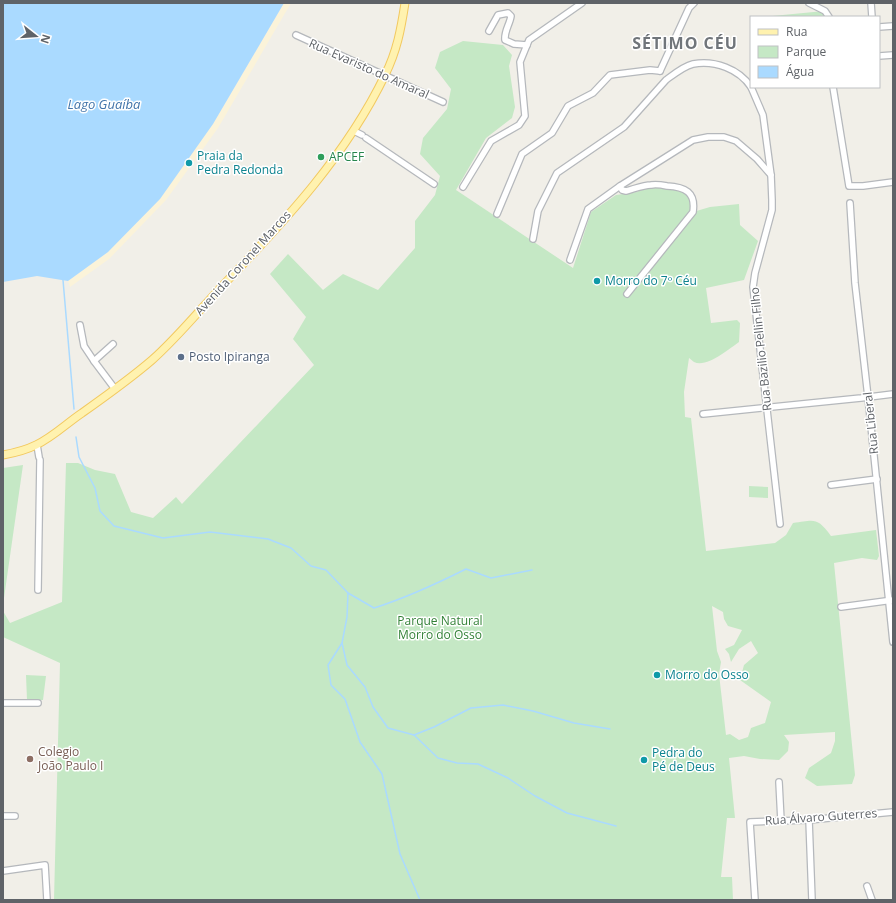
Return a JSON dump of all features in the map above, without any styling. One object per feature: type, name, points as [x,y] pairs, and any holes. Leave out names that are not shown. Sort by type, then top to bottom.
[{"type":"main road","name":"Avenida Coronel Marcos","points":[[3,455],[37,445],[127,380],[173,340],[254,254],[316,182],[354,131],[394,57],[399,40],[405,3]]},
{"type":"street","points":[[463,187],[491,140],[519,125],[525,116],[520,62],[530,38],[582,3]]},
{"type":"street","points":[[660,71],[689,8],[694,3]]},
{"type":"street","points":[[809,3],[825,11],[829,16]]},
{"type":"street","points":[[871,3],[872,16]]},
{"type":"street","points":[[489,31],[498,16],[508,13],[511,16],[504,35],[504,40],[514,44],[527,45]]},
{"type":"street","points":[[880,27],[893,26]]},
{"type":"street","name":"Rua Evaristo do Amaral","points":[[296,35],[443,102]]},
{"type":"street","points":[[880,56],[893,54]]},
{"type":"street","name":"Rua Bazilio Pellin Filho","points":[[533,239],[538,211],[557,173],[624,127],[666,80],[680,70],[693,64],[721,65],[736,71],[750,85]]},
{"type":"street","points":[[496,214],[522,155],[552,133],[568,106],[594,93],[610,75],[650,70],[660,71],[666,80]]},
{"type":"street","name":"Rua Bazilio Pellin Filho","points":[[751,88],[763,114],[771,176],[772,210],[755,272],[753,287],[780,524]]},
{"type":"street","points":[[833,88],[849,186],[863,186],[893,182]]},
{"type":"street","points":[[354,131],[434,184]]},
{"type":"street","points":[[570,260],[588,209],[620,186],[693,140],[708,136],[724,137],[736,141],[757,159],[771,176]]},
{"type":"street","points":[[620,186],[622,190],[626,191],[650,185],[679,187],[690,194],[693,199],[693,212],[627,294]]},
{"type":"street","name":"Rua Liberal","points":[[850,203],[855,283],[891,600],[893,642]]},
{"type":"street","points":[[80,325],[84,346],[115,389]]},
{"type":"street","points":[[94,361],[113,344]]},
{"type":"street","points":[[703,414],[893,394]]},
{"type":"street","points":[[37,445],[40,459],[38,590]]},
{"type":"street","points":[[830,485],[877,479]]},
{"type":"street","points":[[841,607],[891,600]]},
{"type":"street","points":[[3,703],[38,703]]},
{"type":"street","points":[[779,782],[781,821]]},
{"type":"street","name":"Rua Álvaro Guterres","points":[[755,900],[750,822],[809,820],[893,812]]},
{"type":"street","points":[[3,816],[15,816]]},
{"type":"street","points":[[809,820],[812,900]]},
{"type":"street","points":[[3,871],[45,865],[47,900]]},
{"type":"street","points":[[867,886],[872,900]]},
{"type":"green space","points":[[824,11],[825,16],[772,16]]},
{"type":"green space","name":"Parque Natural Morro do Osso","points":[[463,41],[503,45],[512,55],[509,66],[515,107],[512,118],[486,138],[456,190],[573,268],[591,212],[616,195],[637,192],[649,186],[680,188],[689,194],[693,212],[710,207],[739,204],[740,225],[758,241],[744,280],[706,288],[711,323],[737,320],[740,323],[739,342],[718,357],[705,362],[694,362],[689,358],[684,392],[685,417],[691,418],[706,551],[775,543],[786,535],[793,523],[806,521],[815,521],[819,523],[831,536],[876,530],[879,556],[877,560],[862,558],[834,563],[855,775],[852,784],[817,786],[805,778],[809,768],[831,753],[835,741],[835,732],[784,735],[789,742],[788,751],[779,760],[744,756],[729,758],[735,818],[727,818],[721,877],[732,877],[733,900],[54,900],[60,663],[3,637],[3,611],[10,623],[62,602],[66,463],[78,463],[95,470],[115,474],[131,512],[153,518],[176,497],[182,504],[314,365],[293,339],[306,317],[270,274],[288,254],[323,290],[343,274],[378,290],[415,248],[415,221],[435,195],[440,176],[420,154],[423,138],[447,109],[451,89],[435,68],[440,52]],"holes":[[[712,606],[723,612],[724,619],[728,626],[742,630],[734,645],[725,649],[729,654],[731,662],[739,649],[751,641],[758,653],[744,665],[740,680],[771,702],[765,723],[751,728],[748,737],[739,740],[730,734],[726,735],[719,674],[721,662],[717,651]]]},
{"type":"green space","points":[[23,465],[3,605],[3,468]]},
{"type":"green space","points":[[749,486],[768,487],[768,498],[749,497]]},
{"type":"green space","points":[[26,675],[46,676],[43,700],[27,700]]},
{"type":"sand","name":"Praia da Pedra Redonda","points":[[284,3],[291,3],[218,128],[166,200],[109,259],[70,287],[68,281],[108,252],[213,124]]},
{"type":"water","name":"Lago Guaíba","points":[[3,3],[284,3],[213,124],[160,199],[108,252],[68,281],[37,276],[3,282]]},
{"type":"waterway","points":[[63,280],[74,409]]},
{"type":"waterway","points":[[76,437],[79,457],[95,488],[100,511],[114,526],[163,538],[210,532],[268,539],[291,548],[311,566],[326,570],[348,593],[347,617],[342,643],[347,665],[365,687],[373,707],[388,728],[414,735],[434,727],[471,708],[503,705],[533,711],[574,723],[610,729]]},
{"type":"waterway","points":[[348,593],[374,608],[398,600],[466,569],[491,578],[532,570]]},
{"type":"waterway","points":[[342,643],[328,665],[331,685],[345,699],[360,742],[382,774],[400,854],[420,900]]},
{"type":"waterway","points":[[414,735],[438,758],[457,763],[478,764],[508,778],[535,796],[567,813],[616,826]]},
{"type":"place","name":"APCEF","points":[[321,157]]},
{"type":"place","name":"Praia da Pedra Redonda","points":[[189,163]]},
{"type":"place","name":"Morro do 7º Céu","points":[[597,281]]},
{"type":"place","name":"Posto Ipiranga","points":[[181,357]]},
{"type":"place","name":"Morro do Osso","points":[[657,675]]},
{"type":"place","name":"Colegio João Paulo I","points":[[30,759]]},
{"type":"place","name":"Pedra do Pé de Deus","points":[[644,760]]},
{"type":"district","name":"SÉTIMO CÉU","points":[[685,43]]}]
